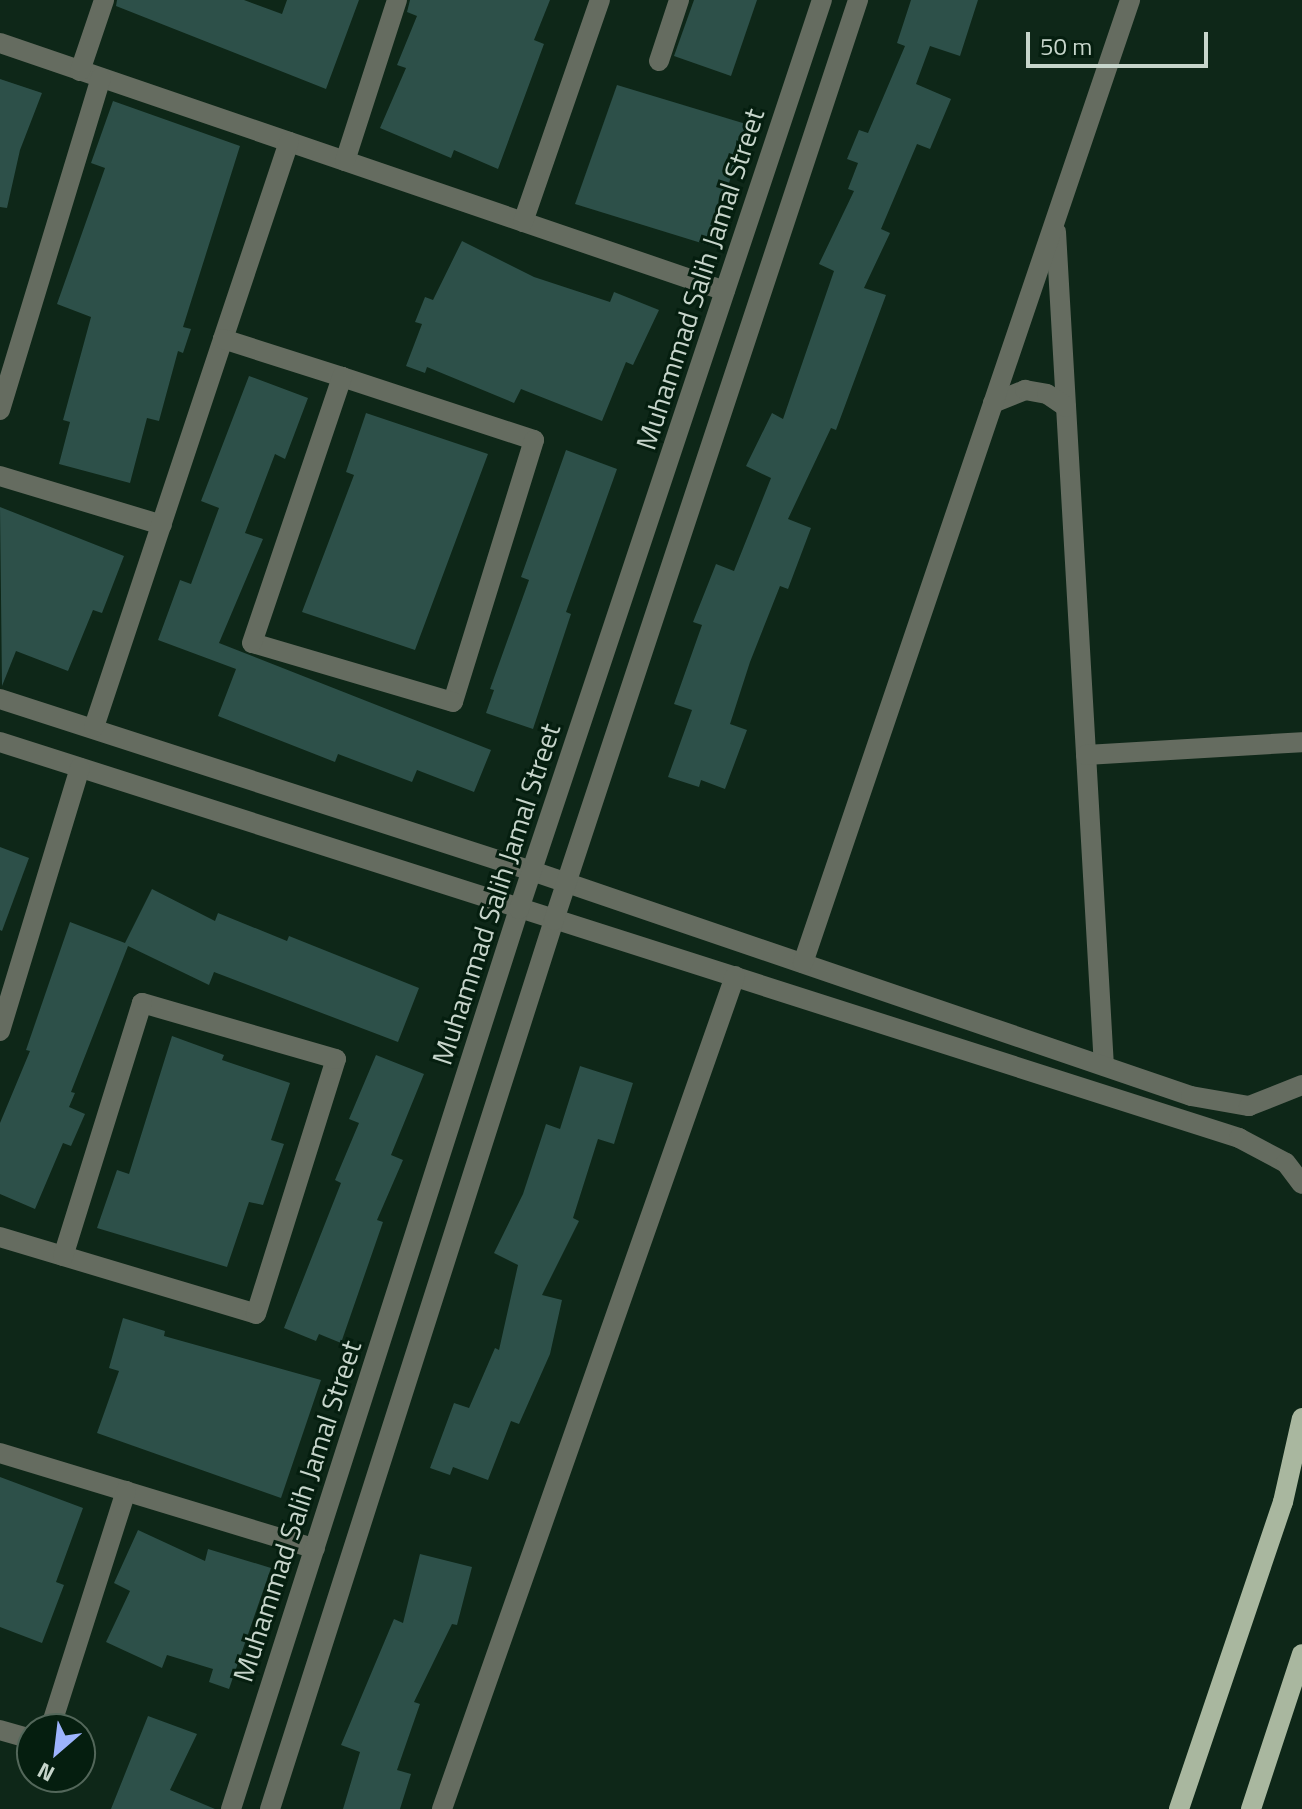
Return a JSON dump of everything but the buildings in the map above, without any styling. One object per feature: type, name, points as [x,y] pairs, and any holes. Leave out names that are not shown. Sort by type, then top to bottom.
[{"type":"main road","points":[[1179,1809],[1283,1502],[1302,1418]]},
{"type":"main road","points":[[1251,1809],[1302,1654]]},
{"type":"street","points":[[80,71],[104,0]]},
{"type":"street","points":[[345,161],[397,0]]},
{"type":"street","points":[[523,222],[600,0]]},
{"type":"street","points":[[659,61],[679,0]]},
{"type":"street","name":"Muhammad Salih Jamal Street","points":[[231,1809],[519,909],[822,0]]},
{"type":"street","points":[[270,1809],[554,920],[858,0]]},
{"type":"street","points":[[803,963],[1130,0]]},
{"type":"street","points":[[0,43],[725,291]]},
{"type":"street","points":[[0,410],[101,78]]},
{"type":"street","points":[[94,727],[289,142]]},
{"type":"street","points":[[1055,220],[1104,1066]]},
{"type":"street","points":[[223,339],[342,377],[534,440],[453,702],[252,643],[342,377]]},
{"type":"street","points":[[993,403],[1013,392],[1036,391],[1066,407]]},
{"type":"street","points":[[0,476],[162,525]]},
{"type":"street","points":[[0,699],[532,871],[1191,1096],[1249,1106],[1302,1085]]},
{"type":"street","points":[[0,742],[1239,1138],[1286,1163],[1302,1184]]},
{"type":"street","points":[[1086,755],[1302,742]]},
{"type":"street","points":[[1,1028],[80,768]]},
{"type":"street","points":[[442,1809],[735,976]]},
{"type":"street","points":[[0,1237],[63,1256],[256,1314],[336,1059],[142,1003],[63,1256]]},
{"type":"street","points":[[0,1453],[315,1549]]},
{"type":"street","points":[[55,1713],[126,1491]]}]
